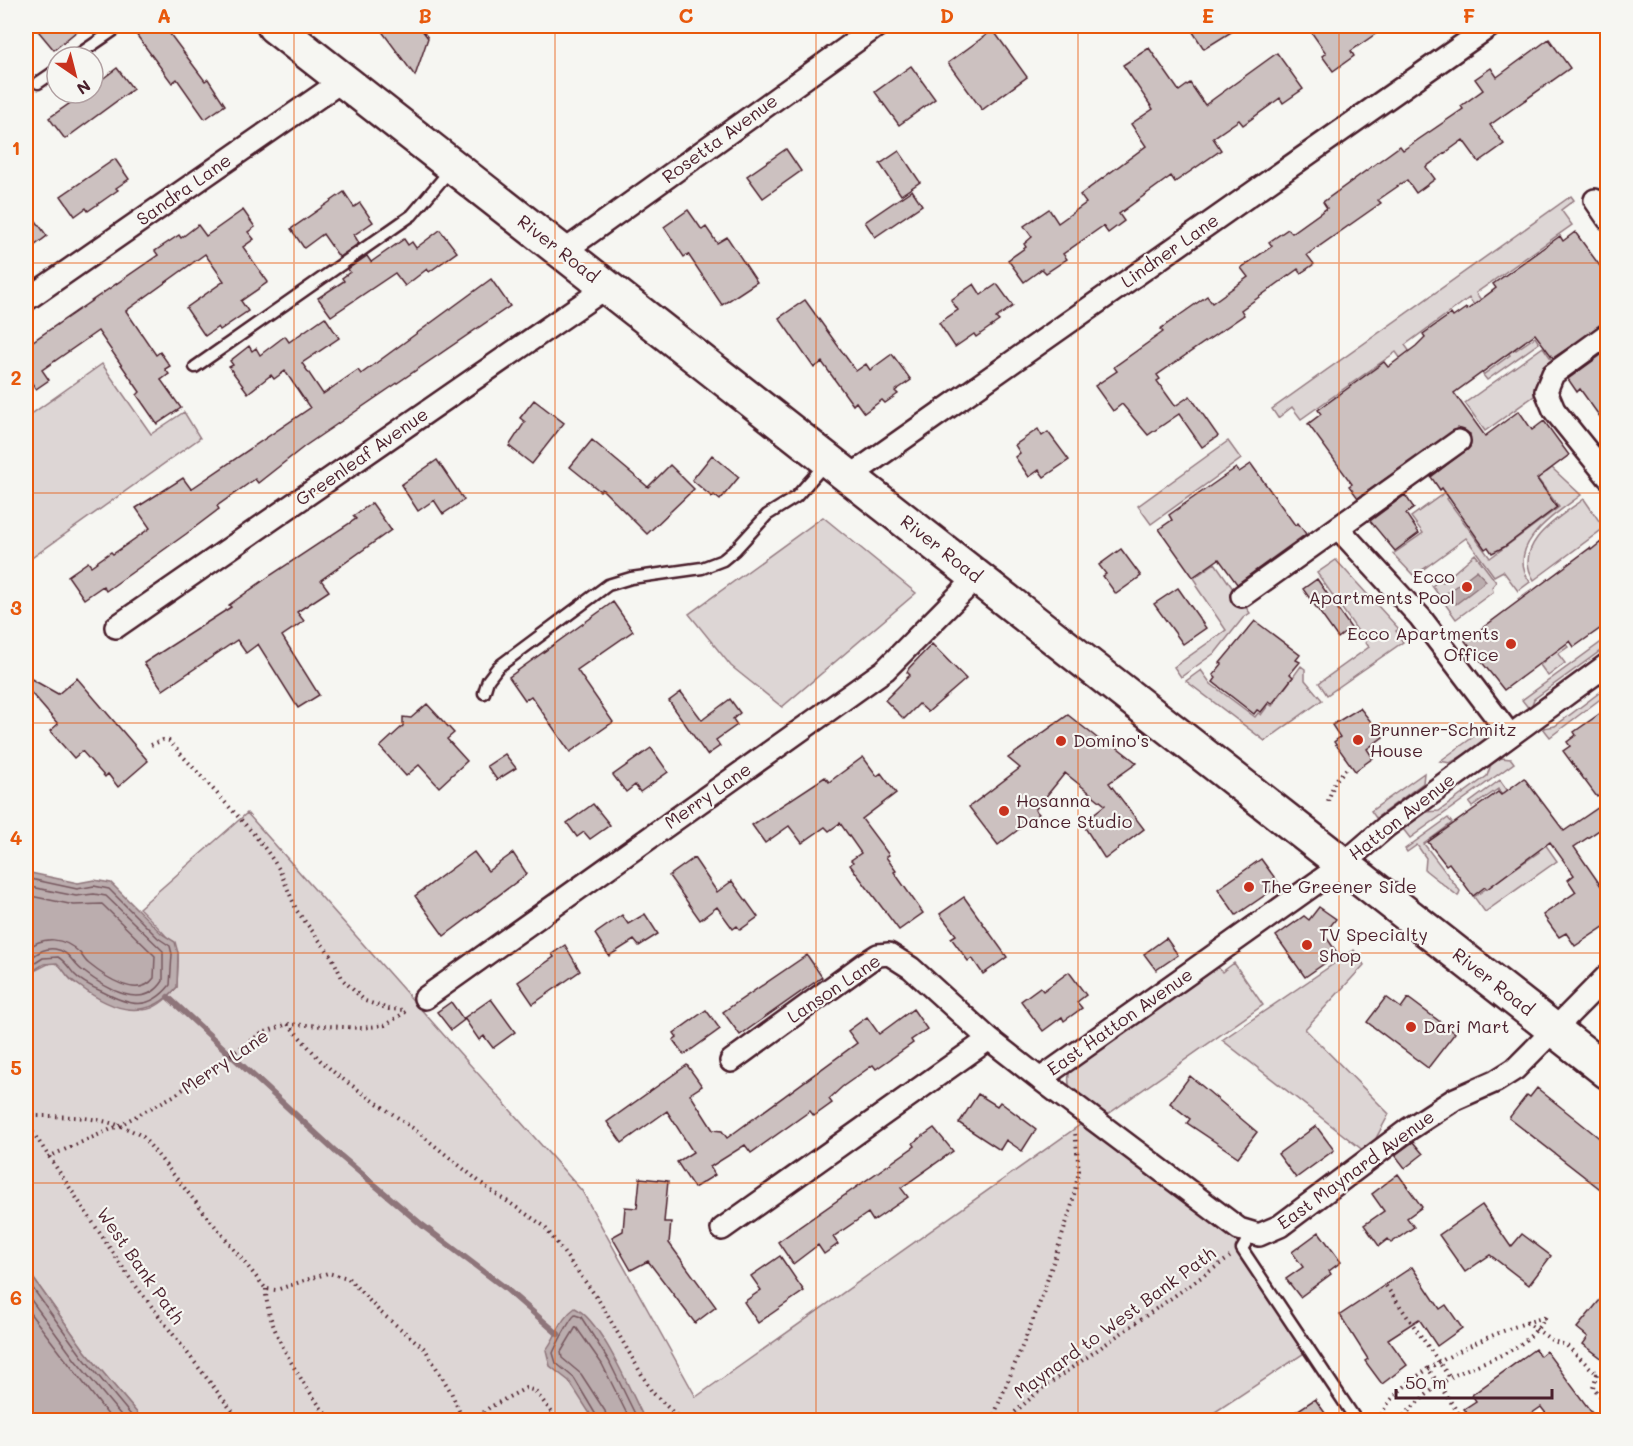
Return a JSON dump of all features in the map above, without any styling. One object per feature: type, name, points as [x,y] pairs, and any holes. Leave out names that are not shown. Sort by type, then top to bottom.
[{"type":"main road","name":"River Road","points":[[274,26],[1608,1072]]},
{"type":"street","name":"Rosetta Avenue","points":[[563,252],[877,26]]},
{"type":"street","name":"Lindner Lane","points":[[838,468],[1490,26]]},
{"type":"street","name":"Sandra Lane","points":[[26,300],[343,80]]},
{"type":"street","points":[[1595,200],[1608,219]]},
{"type":"street","name":"Greenleaf Avenue","points":[[116,627],[607,287]]},
{"type":"street","points":[[1608,334],[1553,374],[1546,391],[1554,410],[1608,477]]},
{"type":"street","points":[[1242,596],[1459,441]]},
{"type":"street","points":[[1338,528],[1420,617],[1510,735]]},
{"type":"street","name":"Merry Lane","points":[[417,1004],[885,670],[977,577]]},
{"type":"street","name":"Hatton Avenue","points":[[1342,864],[1387,826],[1608,664]]},
{"type":"street","name":"East Hatton Avenue","points":[[989,1039],[1040,1078],[1342,864]]},
{"type":"street","name":"Lanson Lane","points":[[731,1061],[867,962],[878,955],[889,954],[906,964],[989,1039]]},
{"type":"street","name":"East Maynard Avenue","points":[[1246,1241],[1280,1226],[1409,1129],[1455,1099],[1496,1081],[1515,1069],[1608,975]]},
{"type":"street","points":[[722,1229],[989,1039]]},
{"type":"street","points":[[1040,1078],[1239,1229],[1246,1241]]},
{"type":"lane","points":[[92,45],[120,26]]},
{"type":"lane","points":[[38,83],[45,78]]},
{"type":"lane","points":[[195,367],[412,215],[453,166]]},
{"type":"lane","points":[[484,693],[488,680],[498,667],[608,585],[631,578],[702,568],[730,555],[767,515],[838,468]]},
{"type":"lane","points":[[1246,1241],[1356,1420]]},
{"type":"path","points":[[151,745],[163,740],[169,741],[253,833],[279,869],[297,911],[320,939],[342,980],[353,991],[365,1001],[389,1009],[417,1004]]},
{"type":"path","points":[[1328,801],[1335,782],[1349,766]]},
{"type":"path","name":"Merry Lane","points":[[48,1157],[121,1125],[175,1095],[260,1034],[288,1024],[362,1028],[385,1025],[417,1004]]},
{"type":"path","points":[[288,1024],[320,1060],[337,1075],[414,1130],[486,1187],[544,1226],[598,1299],[652,1392],[681,1420]]},
{"type":"path","points":[[992,1420],[1039,1305],[1071,1209],[1079,1171],[1077,1141],[1069,1101]]},
{"type":"path","points":[[26,1116],[62,1116],[121,1125],[143,1137],[266,1289],[266,1301],[288,1355],[330,1420]]},
{"type":"path","name":"West Bank Path","points":[[26,1122],[129,1277],[238,1420]]},
{"type":"path","name":"Maynard to West Bank Path","points":[[1005,1420],[1040,1390],[1246,1241]]},
{"type":"path","points":[[266,1289],[276,1290],[328,1273],[348,1278],[380,1311],[425,1348],[451,1392],[463,1420]]},
{"type":"path","points":[[1386,1286],[1450,1378]]},
{"type":"path","points":[[1379,1420],[1400,1392],[1427,1367],[1526,1321],[1547,1317],[1538,1329],[1516,1348],[1450,1378],[1423,1396],[1400,1420]]},
{"type":"path","points":[[1526,1321],[1553,1341],[1566,1345],[1597,1374]]},
{"type":"path","points":[[1427,1367],[1464,1420]]},
{"type":"path","points":[[1597,1374],[1608,1370]]},
{"type":"path","points":[[1597,1374],[1593,1387],[1601,1397],[1608,1399]]},
{"type":"path","points":[[474,1420],[490,1407],[526,1388],[535,1391],[558,1420]]},
{"type":"shaded area","points":[[1571,196],[1574,200],[1561,210],[1572,225],[1476,293],[1516,350],[1535,337],[1539,343],[1487,380],[1483,375],[1510,355],[1469,298],[1405,345],[1446,403],[1437,409],[1396,352],[1301,419],[1292,407],[1278,418],[1272,409]]},
{"type":"shaded area","points":[[1543,347],[1552,360],[1538,376],[1534,396],[1485,431],[1465,403]]},
{"type":"shaded area","points":[[102,364],[151,434],[184,412],[200,438],[26,562],[26,418]]},
{"type":"shaded area","points":[[1228,441],[1241,459],[1151,524],[1138,506]]},
{"type":"shaded area","points":[[1552,468],[1581,495],[1547,521],[1528,543],[1523,555],[1524,568],[1530,582],[1518,591],[1503,571],[1494,576],[1466,538],[1414,576],[1393,554],[1423,533],[1411,517],[1476,470],[1480,475],[1447,499],[1490,558],[1559,507],[1534,474],[1547,472]]},
{"type":"shaded area","points":[[1584,499],[1604,528],[1534,580],[1529,567],[1529,555],[1533,543],[1552,523]]},
{"type":"shaded area","points":[[823,517],[916,593],[782,707],[731,666],[689,614]]},
{"type":"shaded area","points":[[1475,554],[1496,582],[1492,587],[1493,592],[1456,619],[1432,586],[1440,580],[1443,582]]},
{"type":"shaded area","points":[[1336,560],[1399,629],[1396,631],[1403,642],[1327,695],[1319,683],[1369,647],[1317,573]]},
{"type":"shaded area","points":[[1215,563],[1250,613],[1243,618],[1216,652],[1181,677],[1174,667],[1226,630],[1196,586],[1198,584],[1194,578]]},
{"type":"shaded area","points":[[1532,589],[1557,624],[1553,627],[1568,647],[1558,654],[1565,663],[1548,676],[1540,665],[1553,653],[1518,599]]},
{"type":"shaded area","points":[[1607,638],[1607,646],[1534,699],[1530,710],[1522,700]]},
{"type":"shaded area","points":[[1301,666],[1305,669],[1305,680],[1322,700],[1265,741],[1186,681],[1201,670],[1211,684],[1255,717],[1258,713],[1261,715],[1269,704],[1272,706]]},
{"type":"shaded area","points":[[1607,687],[1607,694],[1550,737],[1543,728],[1555,726]]},
{"type":"shaded area","points":[[1487,727],[1490,731],[1488,741],[1450,763],[1440,761]]},
{"type":"shaded area","points":[[1501,758],[1511,759],[1514,763],[1410,838],[1403,829],[1426,812],[1439,811],[1487,776],[1491,764]]},
{"type":"shaded area","points":[[1424,773],[1423,783],[1376,818],[1371,811]]},
{"type":"shaded area","points":[[1500,780],[1557,861],[1485,912],[1474,897],[1539,852],[1498,789],[1472,807],[1469,803]]},
{"type":"shaded area","points":[[247,813],[582,1191],[696,1397],[1080,1125],[1186,1202],[1252,1254],[1315,1346],[1203,1420],[143,1420],[85,1351],[26,1268],[26,975],[52,962],[61,967],[78,985],[123,1005],[141,1010],[158,1005],[177,987],[178,953],[167,937],[139,908]]},
{"type":"shaded area","points":[[1448,818],[1452,823],[1424,844],[1460,891],[1458,896],[1425,870],[1426,858],[1417,845],[1407,852],[1405,849]]},
{"type":"shaded area","points":[[1354,950],[1364,965],[1305,1029],[1389,1114],[1375,1140],[1364,1151],[1222,1040]]},
{"type":"shaded area","points":[[1234,963],[1263,1005],[1101,1119],[1076,1099],[1069,1086],[1070,1070],[1217,966],[1222,972]]},
{"type":"water","name":"Ecco Apartments Pool","points":[[1477,570],[1486,581],[1456,604],[1447,593]]},
{"type":"water","points":[[26,872],[78,883],[94,880],[111,883],[162,934],[175,942],[178,953],[177,987],[164,999],[151,1006],[125,1009],[111,1005],[85,990],[57,963],[44,964],[26,975]]},
{"type":"water","points":[[26,1268],[85,1351],[143,1420],[26,1420]]},
{"type":"water","points":[[575,1308],[585,1315],[605,1342],[645,1420],[594,1420],[569,1381],[550,1366],[546,1350],[562,1322]]},
{"type":"building","points":[[34,26],[83,26],[60,45],[50,45]]},
{"type":"building","points":[[130,26],[164,26],[205,81],[208,79],[225,105],[205,119],[177,79],[172,83]]},
{"type":"building","points":[[378,26],[419,26],[428,38],[415,76]]},
{"type":"building","points":[[1189,26],[1241,26],[1204,49]]},
{"type":"building","points":[[1307,26],[1387,26],[1351,51],[1354,56],[1333,71],[1322,56],[1326,53]]},
{"type":"building","points":[[993,30],[1027,77],[982,110],[948,63]]},
{"type":"building","points":[[1549,39],[1570,68],[1490,125],[1504,144],[1479,162],[1463,140],[1426,167],[1435,179],[1416,193],[1407,180],[1378,200],[1381,203],[1307,255],[1314,264],[1301,273],[1298,269],[1241,310],[1244,315],[1157,375],[1160,379],[1157,381],[1175,406],[1190,396],[1218,436],[1202,447],[1179,414],[1148,435],[1122,404],[1113,411],[1095,386],[1117,371],[1114,367],[1163,332],[1160,329],[1207,296],[1212,303],[1248,277],[1241,268],[1272,246],[1269,242],[1288,229],[1292,233],[1327,208],[1323,202],[1400,146],[1403,150],[1463,109],[1461,106],[1483,90],[1475,79],[1491,68],[1497,77]]},
{"type":"building","points":[[1149,48],[1179,91],[1190,83],[1205,105],[1277,53],[1303,89],[1283,103],[1280,98],[1243,125],[1239,120],[1213,138],[1221,150],[1175,182],[1171,176],[1119,214],[1124,221],[1108,233],[1103,226],[1063,254],[1067,259],[1046,273],[1042,269],[1024,282],[1008,260],[1026,247],[1024,244],[1032,237],[1024,226],[1049,209],[1058,223],[1086,203],[1080,195],[1146,146],[1131,124],[1153,109],[1123,65]]},
{"type":"building","points":[[911,66],[935,99],[899,125],[875,92]]},
{"type":"building","points":[[117,68],[133,89],[65,139],[49,118],[67,105],[105,105],[105,77]]},
{"type":"building","points":[[786,149],[801,171],[763,198],[747,176]]},
{"type":"building","points":[[899,151],[920,182],[901,195],[880,164]]},
{"type":"building","points":[[115,159],[129,179],[116,188],[118,190],[88,211],[86,208],[75,216],[61,196]]},
{"type":"building","points":[[912,190],[922,205],[875,237],[865,222]]},
{"type":"building","points":[[344,192],[354,207],[360,203],[373,222],[354,235],[359,243],[339,257],[323,234],[304,248],[291,229]]},
{"type":"building","points":[[26,207],[47,236],[26,252]]},
{"type":"building","points":[[243,210],[255,227],[248,232],[254,239],[243,247],[268,282],[241,301],[248,311],[220,330],[218,327],[205,336],[186,308],[224,281],[205,254],[126,311],[156,355],[160,352],[170,366],[165,369],[169,374],[161,380],[181,408],[157,424],[137,395],[140,392],[98,331],[42,370],[49,380],[36,389],[29,379],[26,381],[26,346],[158,255],[155,251],[179,235],[181,238],[198,225],[206,236]]},
{"type":"building","points":[[688,210],[702,230],[706,227],[717,243],[727,237],[757,282],[722,305],[688,254],[684,257],[664,227]]},
{"type":"building","points":[[440,230],[457,252],[429,272],[427,269],[405,286],[395,273],[331,316],[318,298],[344,281],[342,278],[350,272],[348,269],[367,256],[371,262],[404,239],[408,245],[412,242],[416,248]]},
{"type":"building","points":[[1575,232],[1608,277],[1608,321],[1553,358],[1535,334],[1454,393],[1485,436],[1519,411],[1532,430],[1544,421],[1569,455],[1537,479],[1557,507],[1504,547],[1492,553],[1488,547],[1485,549],[1442,488],[1440,490],[1431,477],[1470,447],[1470,434],[1458,428],[1358,498],[1349,486],[1352,484],[1308,424],[1321,414],[1318,410],[1384,362],[1388,367],[1416,346],[1425,337],[1423,334],[1451,314],[1453,317],[1466,308],[1467,310],[1496,288],[1493,284],[1560,236],[1563,241]]},
{"type":"building","points":[[491,279],[510,306],[305,446],[258,483],[255,479],[217,506],[219,509],[186,534],[106,591],[103,586],[84,599],[68,576],[88,562],[91,566],[111,552],[113,554],[150,528],[136,508],[183,478],[191,489],[310,408],[285,371],[274,379],[271,375],[248,393],[229,367],[233,365],[230,361],[249,346],[252,351],[256,348],[260,355],[285,336],[289,342],[325,317],[339,338],[302,363],[323,394],[358,370],[361,374]]},
{"type":"building","points":[[974,284],[981,295],[997,284],[1013,306],[996,318],[999,321],[976,337],[974,334],[955,347],[939,323],[958,310],[951,300]]},
{"type":"building","points":[[805,300],[856,371],[866,364],[870,370],[892,354],[911,380],[895,391],[898,394],[885,403],[882,400],[864,413],[856,402],[853,405],[822,362],[814,368],[779,318]]},
{"type":"building","points":[[1608,350],[1608,428],[1580,389],[1577,392],[1568,379]]},
{"type":"building","points":[[534,400],[564,423],[532,464],[509,446],[525,422],[520,418]]},
{"type":"building","points":[[1038,429],[1042,436],[1048,432],[1069,460],[1044,477],[1039,470],[1029,477],[1015,457],[1020,453],[1015,445]]},
{"type":"building","points":[[592,440],[648,487],[670,465],[694,489],[647,534],[602,489],[600,491],[570,467]]},
{"type":"building","points":[[712,455],[739,477],[720,500],[714,495],[712,497],[692,480]]},
{"type":"building","points":[[437,460],[464,500],[443,514],[434,500],[418,511],[401,485]]},
{"type":"building","points":[[1251,464],[1295,525],[1298,523],[1306,534],[1237,584],[1219,559],[1193,577],[1159,529],[1172,520],[1169,515],[1193,498],[1236,468],[1239,472]]},
{"type":"building","points":[[1405,495],[1414,508],[1406,514],[1419,533],[1395,551],[1370,521]]},
{"type":"building","points":[[372,503],[391,530],[321,580],[329,591],[297,612],[304,621],[282,636],[319,695],[298,708],[258,644],[246,653],[237,640],[163,690],[144,663],[231,607],[229,605],[271,575],[356,519],[353,516]]},
{"type":"building","points":[[1601,542],[1608,551],[1608,623],[1574,647],[1570,641],[1504,690],[1465,641]]},
{"type":"building","points":[[1121,549],[1141,576],[1116,594],[1103,576],[1106,574],[1099,565]]},
{"type":"building","points":[[1317,579],[1351,628],[1338,638],[1303,589]]},
{"type":"building","points":[[1178,588],[1206,628],[1183,644],[1154,604]]},
{"type":"building","points":[[613,602],[633,631],[577,670],[613,722],[570,752],[531,696],[525,700],[509,677]]},
{"type":"building","points":[[1255,621],[1300,655],[1296,660],[1300,662],[1290,674],[1293,677],[1272,704],[1269,702],[1261,712],[1257,710],[1254,714],[1213,682],[1216,678],[1213,675],[1222,664],[1220,663]]},
{"type":"building","points":[[932,644],[966,679],[928,712],[919,704],[904,719],[885,700],[910,675],[907,672],[909,668]]},
{"type":"building","points":[[26,676],[58,694],[77,678],[148,761],[118,787],[108,774],[105,777],[82,751],[74,758],[50,731],[58,724],[26,687]]},
{"type":"building","points":[[681,692],[702,720],[730,699],[740,713],[733,719],[737,725],[716,740],[720,746],[707,755],[669,701]]},
{"type":"building","points":[[427,704],[454,733],[447,739],[467,761],[439,787],[419,765],[406,776],[380,747],[403,726],[403,717],[411,718]]},
{"type":"building","name":"Brunner-Schmitz House","points":[[1360,708],[1383,737],[1367,749],[1373,758],[1355,771],[1334,742],[1340,737],[1332,725]]},
{"type":"building","points":[[1608,708],[1608,789],[1597,797],[1563,751],[1570,746],[1567,742],[1576,735],[1574,732]]},
{"type":"building","points":[[1068,715],[1106,745],[1109,741],[1137,763],[1109,783],[1144,829],[1105,859],[1082,823],[1105,805],[1065,773],[1035,810],[1039,814],[998,845],[969,807],[1020,768],[1008,758]]},
{"type":"building","points":[[651,748],[668,772],[640,792],[635,785],[626,792],[613,775]]},
{"type":"building","points":[[505,754],[516,768],[497,780],[487,766]]},
{"type":"building","points":[[863,757],[877,776],[881,773],[896,793],[862,819],[889,855],[886,857],[896,871],[894,872],[923,913],[899,930],[850,865],[853,862],[851,860],[861,853],[840,823],[829,831],[825,827],[802,843],[789,826],[765,843],[752,825],[825,777],[829,782]]},
{"type":"building","points":[[1524,778],[1564,831],[1608,801],[1608,824],[1574,847],[1601,886],[1608,882],[1608,924],[1575,946],[1566,933],[1559,937],[1543,915],[1576,892],[1568,880],[1574,875],[1550,842],[1487,889],[1485,887],[1473,896],[1449,863],[1446,865],[1428,842],[1498,792],[1501,795]]},
{"type":"building","points":[[593,804],[610,825],[590,839],[584,832],[577,837],[567,823]]},
{"type":"building","points":[[474,852],[488,871],[513,853],[527,874],[444,936],[415,896]]},
{"type":"building","points":[[694,858],[717,892],[732,881],[758,917],[740,930],[737,926],[733,929],[717,907],[700,920],[669,876]]},
{"type":"building","name":"The Greener Side","points":[[1261,859],[1280,885],[1236,915],[1218,889]]},
{"type":"building","points":[[964,897],[1007,957],[983,974],[972,958],[968,961],[951,938],[956,935],[940,914]]},
{"type":"building","name":"TV Specialty Shop","points":[[1319,907],[1336,919],[1324,934],[1338,954],[1305,977],[1276,936],[1304,916],[1309,920]]},
{"type":"building","points":[[645,914],[658,934],[639,946],[634,940],[609,956],[595,934],[622,915],[628,924]]},
{"type":"building","points":[[1166,938],[1178,955],[1156,970],[1144,954]]},
{"type":"building","points":[[565,945],[580,971],[533,1004],[518,982],[554,957],[552,954]]},
{"type":"building","points":[[807,955],[822,977],[740,1035],[723,1012]]},
{"type":"building","points":[[1069,972],[1086,995],[1077,1002],[1082,1008],[1064,1021],[1062,1017],[1043,1031],[1021,1001],[1040,987],[1043,991]]},
{"type":"building","name":"Dari Mart","points":[[1386,997],[1401,1008],[1408,998],[1455,1033],[1428,1068],[1367,1022]]},
{"type":"building","points":[[491,999],[515,1032],[493,1048],[484,1036],[479,1040],[464,1018]]},
{"type":"building","points":[[451,1002],[464,1020],[451,1030],[437,1012]]},
{"type":"building","points":[[913,1009],[927,1029],[911,1040],[913,1043],[876,1069],[873,1065],[842,1087],[829,1099],[832,1103],[814,1116],[810,1111],[751,1153],[745,1145],[710,1167],[715,1175],[694,1188],[677,1162],[693,1152],[667,1111],[622,1143],[607,1122],[687,1065],[702,1086],[690,1094],[713,1130],[722,1131],[727,1138],[857,1043],[848,1031],[867,1017],[879,1034]]},
{"type":"building","points":[[706,1010],[720,1029],[684,1055],[673,1040],[677,1037],[674,1033]]},
{"type":"building","points":[[1190,1076],[1257,1132],[1238,1157],[1187,1123],[1190,1119],[1170,1103]]},
{"type":"building","points":[[1537,1088],[1608,1145],[1608,1195],[1509,1118],[1527,1095],[1530,1097]]},
{"type":"building","points":[[978,1094],[997,1106],[1000,1102],[1036,1129],[1022,1151],[1006,1140],[1000,1150],[959,1123]]},
{"type":"building","points":[[1316,1126],[1334,1150],[1296,1178],[1278,1154]]},
{"type":"building","points":[[934,1128],[953,1151],[901,1188],[908,1197],[873,1221],[868,1213],[833,1237],[838,1244],[824,1254],[818,1245],[793,1264],[778,1242],[915,1146],[913,1143]]},
{"type":"building","points":[[1413,1142],[1423,1154],[1405,1168],[1395,1155]]},
{"type":"building","points":[[1398,1174],[1422,1207],[1407,1218],[1414,1227],[1391,1243],[1388,1239],[1379,1246],[1364,1225],[1384,1211],[1372,1194]]},
{"type":"building","points":[[640,1178],[668,1181],[664,1222],[671,1222],[669,1243],[716,1307],[695,1323],[648,1261],[631,1270],[612,1237],[623,1231],[625,1207],[637,1208]]},
{"type":"building","points":[[1482,1205],[1511,1247],[1522,1234],[1551,1256],[1529,1285],[1490,1255],[1465,1272],[1439,1235]]},
{"type":"building","points":[[1319,1232],[1341,1262],[1329,1271],[1331,1274],[1300,1297],[1286,1279],[1303,1267],[1292,1252]]},
{"type":"building","points":[[780,1256],[804,1291],[758,1323],[744,1302],[761,1290],[751,1276]]},
{"type":"building","points":[[1412,1267],[1440,1309],[1446,1305],[1462,1328],[1437,1346],[1419,1319],[1388,1339],[1407,1365],[1382,1384],[1365,1361],[1368,1359],[1340,1315]]},
{"type":"building","points":[[1608,1290],[1608,1363],[1583,1344],[1588,1337],[1577,1328]]},
{"type":"building","points":[[1535,1349],[1540,1356],[1546,1351],[1592,1413],[1581,1420],[1551,1420],[1541,1407],[1522,1420],[1473,1420],[1464,1409],[1476,1401],[1472,1395]]},
{"type":"building","points":[[1315,1399],[1330,1420],[1283,1420]]},
{"type":"waterway","points":[[168,997],[336,1152],[422,1225],[504,1287],[558,1334]]},
{"type":"place","name":"Ecco Apartments Pool","points":[[1467,587]]},
{"type":"place","name":"Ecco Apartments Office","points":[[1511,644]]},
{"type":"place","name":"Brunner-Schmitz House","points":[[1358,740]]},
{"type":"place","name":"Domino's","points":[[1061,741]]},
{"type":"place","name":"Hosanna Dance Studio","points":[[1004,811]]},
{"type":"place","name":"The Greener Side","points":[[1249,887]]},
{"type":"place","name":"TV Specialty Shop","points":[[1307,945]]},
{"type":"place","name":"Dari Mart","points":[[1411,1027]]}]
